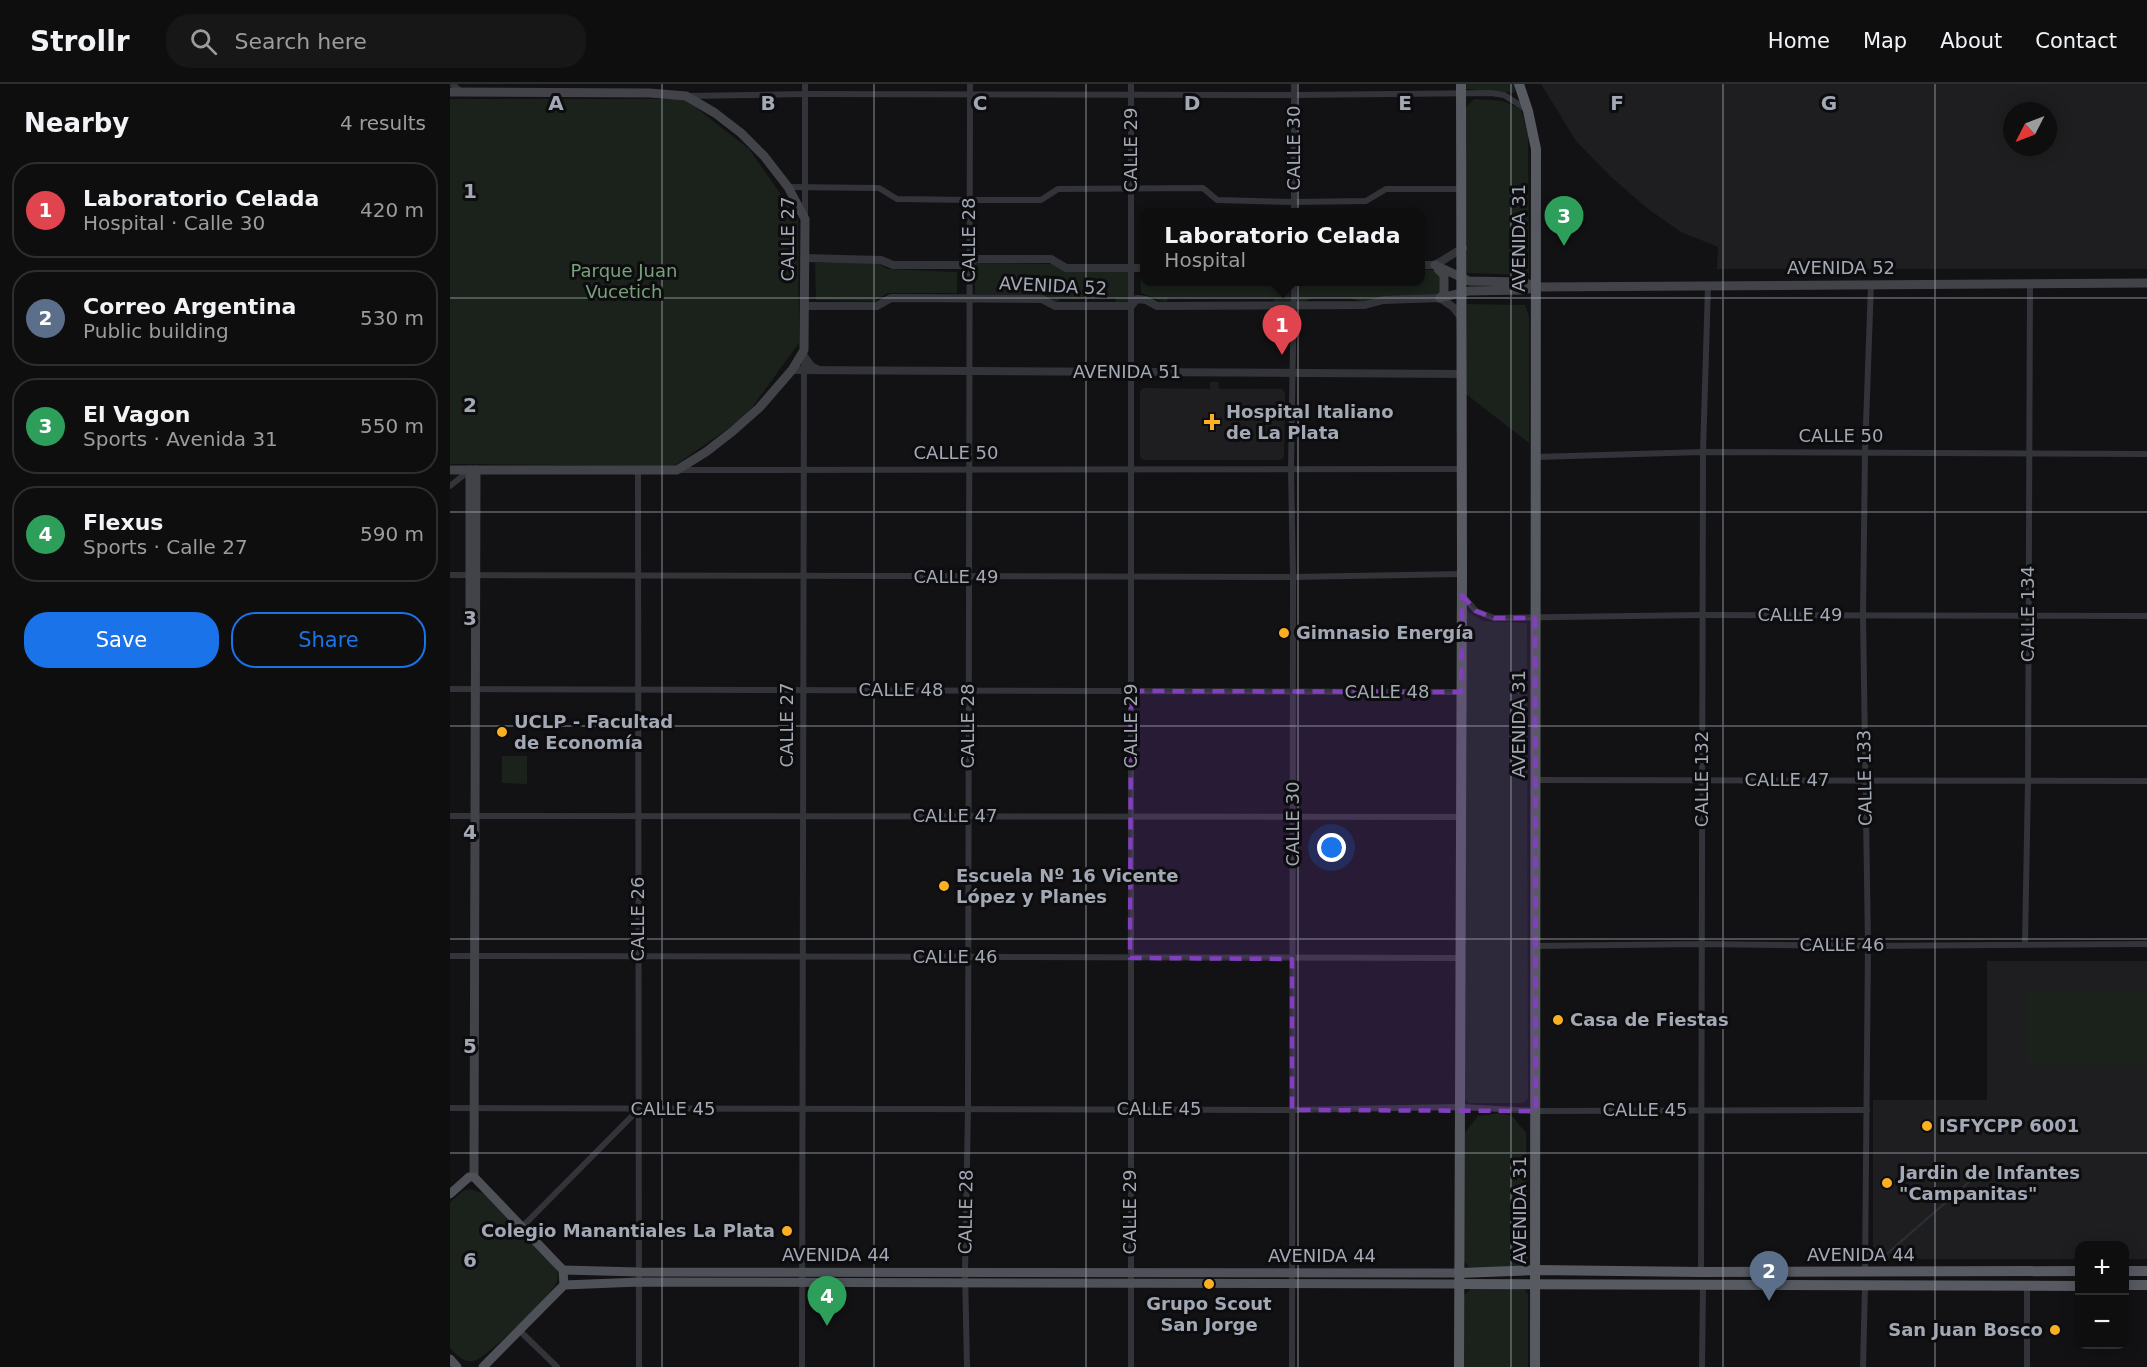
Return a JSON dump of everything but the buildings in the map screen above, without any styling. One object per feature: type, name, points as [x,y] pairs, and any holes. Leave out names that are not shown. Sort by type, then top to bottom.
[{"type":"highway","name":"AVENIDA 31","points":[[1519,84],[1536,148],[1535,1367]]},
{"type":"highway","points":[[1459,1367],[1462,89]]},
{"type":"highway","name":"AVENIDA 44","points":[[1459,1278],[1536,1270],[2075,1271]]},
{"type":"highway","points":[[2129,1271],[2147,1271]]},
{"type":"highway","name":"AVENIDA 44","points":[[1459,1278],[1536,1284],[2075,1286]]},
{"type":"highway","points":[[2129,1286],[2147,1286]]},
{"type":"main road","points":[[450,92],[644,88],[686,96],[741,133],[764,156],[788,187],[805,219]]},
{"type":"main road","name":"CALLE 27","points":[[804,353],[805,219]]},
{"type":"main road","points":[[1435,266],[1444,275],[1444,294],[1440,298]]},
{"type":"main road","name":"AVENIDA 52","points":[[1435,266],[1469,281],[1522,282],[1536,286],[2147,283]]},
{"type":"main road","name":"AVENIDA 52","points":[[1440,298],[1470,291],[1522,290],[1536,286]]},
{"type":"main road","points":[[677,470],[706,452],[759,408],[804,353]]},
{"type":"main road","name":"CALLE 50","points":[[450,470],[677,470]]},
{"type":"main road","points":[[473,470],[473,1108],[471,1177],[523,1226],[564,1270],[564,1285],[483,1367]]},
{"type":"main road","points":[[450,1194],[471,1177]]},
{"type":"main road","name":"AVENIDA 44","points":[[564,1270],[639,1277],[802,1283],[1292,1284],[1459,1278]]},
{"type":"main road","name":"AVENIDA 44","points":[[564,1285],[639,1277],[802,1271],[1292,1272],[1459,1278]]},
{"type":"main road","points":[[450,1359],[458,1367]]},
{"type":"street","points":[[452,84],[469,90]]},
{"type":"street","name":"CALLE 27","points":[[805,84],[805,219]]},
{"type":"street","name":"CALLE 28","points":[[967,1367],[965,1272],[968,1109],[970,84]]},
{"type":"street","name":"CALLE 29","points":[[1131,84],[1131,1367]]},
{"type":"street","name":"CALLE 30","points":[[1294,84],[1294,208]]},
{"type":"street","points":[[686,96],[805,93],[1294,95],[1462,89],[1504,95],[1528,111]]},
{"type":"street","points":[[788,187],[879,188],[897,199],[969,200],[1041,200],[1058,189],[1203,188],[1218,200],[1294,202],[1366,201],[1386,189],[1463,189]]},
{"type":"street","points":[[1435,266],[1463,248]]},
{"type":"street","name":"AVENIDA 52","points":[[804,258],[881,260],[893,265],[969,265],[975,259],[1051,259],[1065,268],[1140,268]]},
{"type":"street","name":"AVENIDA 52","points":[[1425,266],[1435,266]]},
{"type":"street","name":"CALLE 133","points":[[1865,1271],[1868,946],[1863,615],[1865,452],[1871,284]]},
{"type":"street","name":"CALLE 134","points":[[2025,944],[2030,284]]},
{"type":"street","name":"CALLE 30","points":[[1292,1367],[1293,577],[1291,469],[1294,286]]},
{"type":"street","name":"CALLE 132","points":[[1701,1272],[1703,452],[1708,286]]},
{"type":"street","name":"AVENIDA 52","points":[[804,306],[877,306],[891,298],[1042,299],[1055,306],[1131,306],[1137,299],[1146,300],[1156,306],[1294,307],[1365,305],[1383,300],[1440,298]]},
{"type":"street","points":[[1440,298],[1453,307],[1462,318]]},
{"type":"street","points":[[804,353],[811,366],[822,370]]},
{"type":"street","name":"CALLE 27","points":[[802,1367],[804,353]]},
{"type":"street","name":"AVENIDA 51","points":[[792,370],[1462,374]]},
{"type":"street","name":"CALLE 50","points":[[1536,457],[1703,452],[2147,454]]},
{"type":"street","name":"CALLE 50","points":[[677,470],[1462,469]]},
{"type":"street","points":[[450,486],[473,470]]},
{"type":"street","name":"CALLE 26","points":[[638,470],[639,1367]]},
{"type":"street","name":"CALLE 49","points":[[450,575],[968,578],[1462,574]]},
{"type":"street","name":"CALLE 49","points":[[1462,595],[1476,611],[1494,618],[1702,615],[2147,616]]},
{"type":"street","name":"CALLE 48","points":[[450,689],[1461,692]]},
{"type":"street","name":"CALLE 47","points":[[1536,780],[2147,781]]},
{"type":"street","name":"CALLE 47","points":[[450,816],[1461,817]]},
{"type":"street","name":"CALLE 46","points":[[1536,946],[2147,945]]},
{"type":"street","name":"CALLE 46","points":[[450,956],[1460,958]]},
{"type":"street","name":"CALLE 45","points":[[450,1108],[1292,1110],[1460,1107],[1536,1111],[1868,1110]]},
{"type":"street","points":[[523,1226],[639,1108]]},
{"type":"street","points":[[1702,1367],[1703,1284]]},
{"type":"street","points":[[1863,1367],[1864,1286]]},
{"type":"street","points":[[2026,1367],[2027,1286]]},
{"type":"street","points":[[520,1330],[557,1367]]},
{"type":"highlighted area","points":[[1462,595],[1476,611],[1494,618],[1535,618],[1536,1111],[1292,1110],[1292,959],[1130,958],[1131,691],[1461,692]]},
{"type":"shaded area","points":[[1541,84],[2147,84],[2147,269],[1717,269],[1718,247],[1681,232],[1648,209],[1611,177],[1576,141]]},
{"type":"shaded area","name":"Hospital Italiano de La Plata","points":[[1210,382],[1218,382],[1219,389],[1282,389],[1285,393],[1284,457],[1281,460],[1143,460],[1140,457],[1140,391],[1143,388],[1210,389]]},
{"type":"shaded area","points":[[1987,961],[2147,961],[2147,1259],[2129,1259],[2129,1241],[2075,1241],[2075,1259],[1873,1259],[1873,1100],[1987,1100]]},
{"type":"green space","points":[[1466,84],[1514,84],[1515,93],[1466,89]]},
{"type":"green space","name":"Parque Juan Vucetich","points":[[450,99],[685,99],[749,149],[798,219],[799,343],[745,417],[674,466],[450,464]]},
{"type":"green space","points":[[1474,99],[1503,101],[1521,109],[1528,134],[1529,275],[1467,273],[1465,108]]},
{"type":"green space","points":[[876,262],[887,269],[957,272],[957,293],[888,293],[874,301],[816,300],[815,263]]},
{"type":"green space","points":[[974,263],[1054,264],[1068,271],[1128,272],[1130,301],[1116,302],[1115,298],[1060,299],[1057,302],[1038,295],[975,294]]},
{"type":"green space","points":[[1425,270],[1437,270],[1440,275],[1440,294],[1375,298],[1363,302],[1350,298],[1310,298],[1306,302],[1299,302],[1298,286],[1425,286]]},
{"type":"green space","points":[[1141,286],[1289,286],[1290,302],[1273,302],[1275,297],[1169,297],[1166,302],[1141,293]]},
{"type":"green space","points":[[1467,304],[1525,305],[1529,317],[1529,443],[1466,394]]},
{"type":"green space","points":[[1465,610],[1483,621],[1527,623],[1528,1098],[1523,1103],[1469,1103],[1465,1099]]},
{"type":"green space","points":[[502,756],[527,756],[527,784],[502,783]]},
{"type":"green space","points":[[2026,990],[2147,990],[2147,1063],[2027,1063]]},
{"type":"green space","points":[[1500,1113],[1512,1116],[1526,1133],[1528,1261],[1523,1267],[1469,1267],[1464,1261],[1463,1135],[1478,1116]]},
{"type":"green space","points":[[469,1189],[483,1193],[555,1266],[558,1277],[551,1291],[516,1327],[474,1361],[460,1358],[450,1348],[450,1202]]},
{"type":"green space","points":[[1471,1289],[1524,1289],[1528,1294],[1528,1367],[1463,1367],[1464,1295]]},
{"type":"waterway","points":[[1881,1259],[1977,1175]]},
{"type":"place","name":"El Vagon","points":[[1564,246]]},
{"type":"place","name":"Laboratorio Celada","points":[[1282,355]]},
{"type":"place","name":"Hospital Italiano de La Plata","points":[[1212,422]]},
{"type":"place","name":"Gimnasio Energía","points":[[1284,633]]},
{"type":"place","name":"UCLP - Facultad de Economía","points":[[502,732]]},
{"type":"place","name":"Escuela Nº 16 Vicente López y Planes","points":[[944,886]]},
{"type":"place","name":"Casa de Fiestas","points":[[1558,1020]]},
{"type":"place","name":"ISFYCPP 6001","points":[[1927,1126]]},
{"type":"place","name":"Jardin de Infantes \"Campanitas\"","points":[[1887,1183]]},
{"type":"place","name":"Colegio Manantiales La Plata","points":[[787,1231]]},
{"type":"place","name":"Grupo Scout San Jorge","points":[[1209,1284]]},
{"type":"place","name":"Correo Argentina","points":[[1769,1301]]},
{"type":"place","name":"Flexus","points":[[827,1326]]},
{"type":"place","name":"San Juan Bosco","points":[[2055,1330]]}]
